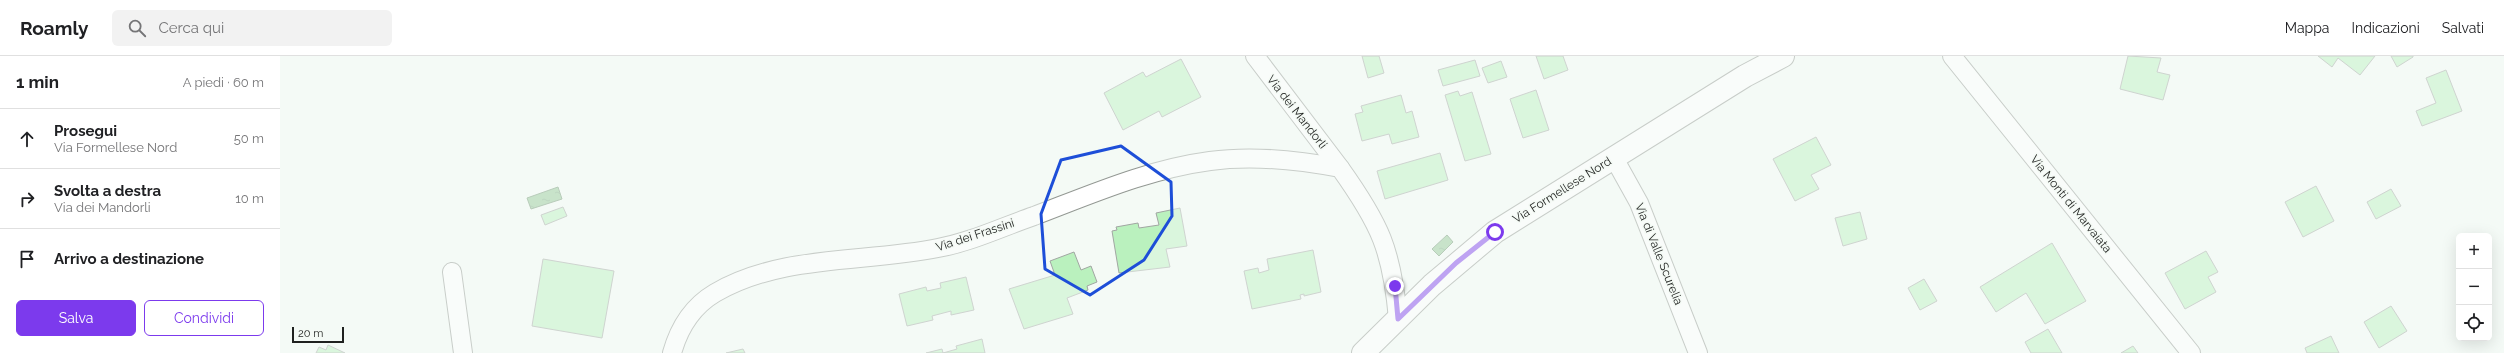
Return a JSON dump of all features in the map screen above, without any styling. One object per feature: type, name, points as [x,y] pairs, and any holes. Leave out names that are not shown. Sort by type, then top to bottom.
[{"type":"street","name":"Via dei Mandorli","points":[[1255,56],[1340,168],[1371,214],[1383,240],[1393,275],[1398,319]]},
{"type":"street","name":"Via Formellese Nord","points":[[1363,353],[1432,285],[1486,239],[1745,76],[1783,56]]},
{"type":"street","name":"Via Monti di Marvaiata","points":[[1952,56],[2191,353]]},
{"type":"street","name":"Via di Valle Scurelia","points":[[1614,158],[1639,203],[1698,353]]},
{"type":"street","name":"Via dei Frassini","points":[[672,353],[684,324],[703,302],[727,287],[762,273],[802,265],[898,255],[944,247],[980,236],[1126,182],[1189,164],[1246,159],[1308,162]]},
{"type":"street","name":"Via dei Mandorli","points":[[1308,162],[1340,168]]},
{"type":"street","points":[[452,272],[463,353]]},
{"type":"highlighted area","points":[[1121,146],[1171,182],[1172,216],[1144,260],[1090,295],[1045,269],[1041,214],[1061,160]]},
{"type":"water","points":[[558,187],[562,199],[531,209],[527,198]]},
{"type":"water","points":[[1447,235],[1453,242],[1439,256],[1432,249]]},
{"type":"building","points":[[1362,56],[1379,56],[1384,73],[1368,78]]},
{"type":"building","points":[[1536,56],[1563,56],[1568,70],[1544,79]]},
{"type":"building","points":[[2128,56],[2161,58],[2157,72],[2170,75],[2163,100],[2120,89]]},
{"type":"building","points":[[2318,56],[2375,56],[2360,75],[2338,58],[2332,67]]},
{"type":"building","points":[[2391,56],[2413,56],[2413,57],[2397,67]]},
{"type":"building","points":[[1181,59],[1201,97],[1162,117],[1159,111],[1123,130],[1104,93],[1143,72],[1146,77]]},
{"type":"building","points":[[1475,60],[1480,76],[1443,86],[1438,70]]},
{"type":"building","points":[[1501,61],[1507,77],[1488,83],[1482,68]]},
{"type":"building","points":[[2446,70],[2462,111],[2422,126],[2416,111],[2436,103],[2426,78]]},
{"type":"building","points":[[1536,90],[1549,130],[1523,138],[1510,99]]},
{"type":"building","points":[[1458,91],[1460,96],[1472,92],[1491,154],[1465,161],[1445,95]]},
{"type":"building","points":[[1401,95],[1406,113],[1412,111],[1419,137],[1392,144],[1389,134],[1362,141],[1355,114],[1363,112],[1361,106]]},
{"type":"building","points":[[1816,137],[1831,165],[1811,175],[1819,189],[1795,201],[1773,159]]},
{"type":"building","points":[[1440,153],[1448,180],[1385,199],[1377,171]]},
{"type":"building","points":[[2316,186],[2334,221],[2303,237],[2285,202]]},
{"type":"building","points":[[2391,189],[2401,206],[2376,219],[2367,202]]},
{"type":"building","points":[[563,207],[567,216],[545,225],[541,215]]},
{"type":"building","points":[[1180,208],[1187,246],[1166,249],[1170,267],[1119,273],[1112,231],[1117,230],[1116,227],[1138,223],[1139,228],[1159,225],[1156,213]]},
{"type":"building","points":[[1860,212],[1867,239],[1843,246],[1835,218]]},
{"type":"building","points":[[2052,243],[2086,301],[2045,324],[2026,293],[1996,312],[1980,287]]},
{"type":"building","points":[[1313,250],[1321,292],[1304,296],[1304,294],[1300,295],[1301,299],[1252,309],[1244,271],[1258,268],[1259,273],[1269,270],[1267,259]]},
{"type":"building","points":[[2206,251],[2218,272],[2208,277],[2216,292],[2185,309],[2165,273]]},
{"type":"building","points":[[1074,252],[1081,270],[1091,266],[1097,282],[1087,286],[1088,290],[1067,298],[1073,314],[1024,329],[1009,289],[1055,275],[1050,261]]},
{"type":"building","points":[[543,259],[614,271],[602,338],[532,326]]},
{"type":"building","points":[[966,277],[974,310],[951,315],[951,311],[932,316],[933,320],[907,326],[899,294],[926,287],[927,291],[941,288],[940,283]]},
{"type":"building","points":[[1924,279],[1937,301],[1920,310],[1908,288]]},
{"type":"building","points":[[2391,306],[2407,331],[2379,348],[2364,322]]},
{"type":"building","points":[[2048,329],[2062,353],[2031,353],[2025,342]]},
{"type":"building","points":[[2331,336],[2339,353],[2307,353],[2305,348]]},
{"type":"building","points":[[982,339],[985,353],[943,353],[957,349],[956,346]]},
{"type":"building","points":[[328,345],[345,353],[316,353],[319,347],[326,350]]},
{"type":"building","points":[[2133,346],[2138,353],[2121,353]]},
{"type":"building","points":[[743,349],[745,353],[726,353]]},
{"type":"building","points":[[942,349],[943,353],[926,353]]},
{"type":"route","points":[[1395,286],[1398,319],[1456,263],[1495,232]]}]
